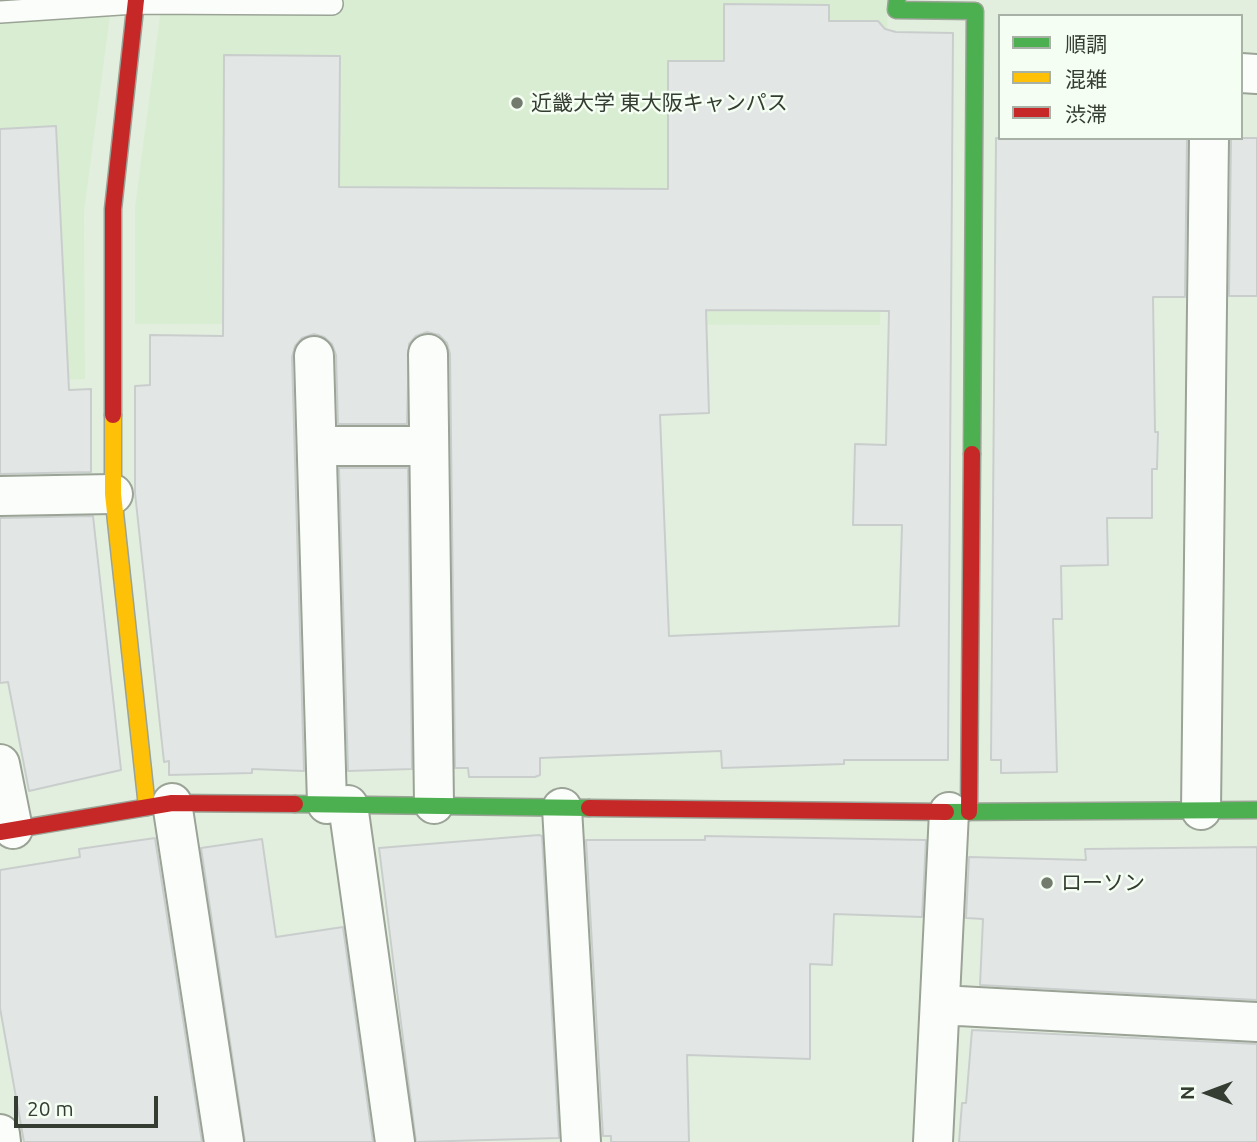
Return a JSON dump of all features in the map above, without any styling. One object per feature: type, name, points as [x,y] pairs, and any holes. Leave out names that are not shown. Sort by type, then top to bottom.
[{"type":"street","points":[[897,0],[896,10],[975,11],[959,811],[940,1005],[933,1142]]},
{"type":"street","points":[[136,1],[113,209],[113,494],[159,805],[224,1142]]},
{"type":"street","points":[[1201,810],[1209,140]]},
{"type":"street","points":[[428,354],[434,804]]},
{"type":"street","points":[[314,356],[337,804],[395,1142]]},
{"type":"street","points":[[317,446],[428,446]]},
{"type":"street","points":[[0,496],[113,494]]},
{"type":"street","points":[[0,764],[7,831],[159,805],[434,804],[562,808],[959,811],[1257,810]]},
{"type":"street","points":[[562,808],[581,1142]]},
{"type":"street","points":[[940,1005],[1257,1022]]},
{"type":"street","points":[[0,1134],[1,1142]]},
{"type":"lane","points":[[0,12],[136,1],[332,4]]},
{"type":"shaded area","points":[[0,0],[112,0],[84,212],[85,379],[0,382]]},
{"type":"shaded area","name":"近畿大学 東大阪キャンパス","points":[[162,0],[888,0],[880,325],[135,324],[135,207]]},
{"type":"building","points":[[724,4],[829,5],[829,21],[878,21],[885,29],[896,32],[953,33],[948,760],[844,760],[844,764],[722,768],[721,751],[540,758],[540,775],[535,777],[469,777],[468,768],[455,768],[450,354],[447,343],[439,335],[427,332],[416,336],[409,344],[407,424],[338,424],[336,355],[332,344],[324,337],[314,334],[302,338],[295,346],[292,357],[304,771],[252,769],[252,773],[169,775],[169,761],[164,762],[135,493],[135,386],[150,385],[150,335],[223,336],[224,55],[340,56],[339,187],[668,189],[668,61],[724,61]],"holes":[[[706,310],[889,311],[886,445],[855,444],[853,525],[902,525],[899,626],[669,636],[660,415],[709,413]]]},
{"type":"building","points":[[56,126],[69,390],[91,389],[91,472],[0,474],[0,129]]},
{"type":"building","points":[[996,138],[1187,140],[1185,297],[1153,297],[1155,432],[1158,432],[1157,469],[1152,469],[1152,518],[1107,518],[1108,565],[1061,566],[1062,619],[1053,619],[1057,772],[1001,773],[1001,760],[991,760]]},
{"type":"building","points":[[1257,138],[1257,296],[1229,296],[1231,140]]},
{"type":"building","points":[[339,468],[408,468],[412,769],[348,771]]},
{"type":"building","points":[[93,516],[121,770],[29,791],[8,682],[0,683],[0,518]]},
{"type":"building","points":[[542,836],[559,1138],[416,1142],[379,848]]},
{"type":"building","points":[[705,836],[926,840],[922,917],[834,914],[832,965],[810,964],[810,1059],[687,1055],[689,1142],[611,1142],[611,1136],[603,1136],[586,840],[705,840]]},
{"type":"building","points":[[155,838],[202,1142],[24,1142],[0,1008],[0,870],[80,857],[79,849]]},
{"type":"building","points":[[262,839],[276,937],[343,927],[373,1142],[245,1142],[201,848]]},
{"type":"building","points":[[1257,847],[1257,1000],[980,985],[983,919],[966,918],[969,857],[1086,860],[1085,849]]},
{"type":"building","points":[[972,1030],[1257,1044],[1257,1142],[959,1142],[962,1103],[966,1103]]},
{"type":"traffic: fast","points":[[897,0],[896,10],[975,11],[972,454]]},
{"type":"traffic: fast","points":[[295,804],[589,808]]},
{"type":"traffic: fast","points":[[946,812],[1257,810]]},
{"type":"traffic: slow","points":[[113,415],[113,494],[147,807]]},
{"type":"traffic: jam","points":[[113,415],[113,209],[136,0]]},
{"type":"traffic: jam","points":[[969,812],[972,454]]},
{"type":"traffic: jam","points":[[0,832],[172,803],[295,804]]},
{"type":"traffic: jam","points":[[589,808],[946,812]]},
{"type":"place","name":"近畿大学 東大阪キャンパス","points":[[517,103]]},
{"type":"place","name":"ローソン","points":[[1047,883]]}]
